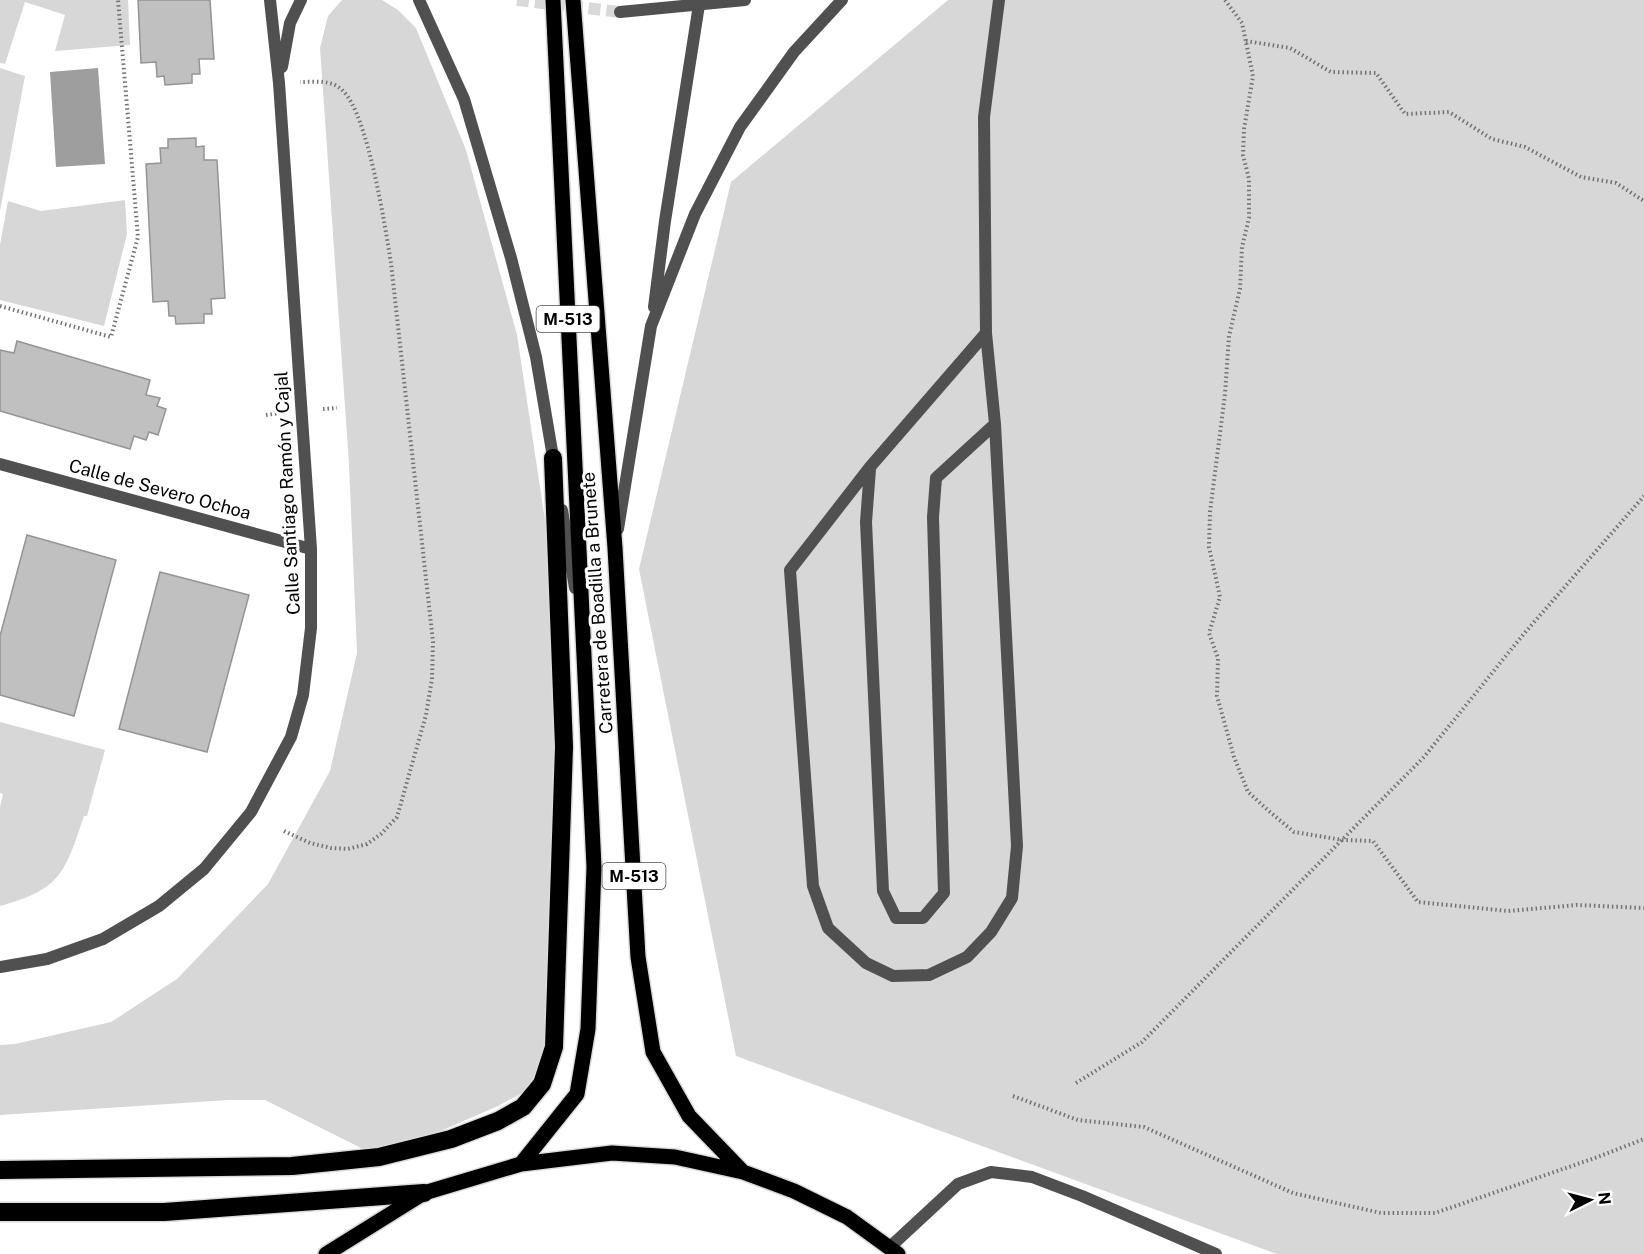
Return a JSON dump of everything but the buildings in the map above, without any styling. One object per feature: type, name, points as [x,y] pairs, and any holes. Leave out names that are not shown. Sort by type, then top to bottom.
[{"type":"highway","points":[[0,1170],[292,1166],[379,1157],[451,1139],[498,1121],[523,1107],[542,1084],[554,1047],[564,747],[553,458]]},
{"type":"highway","points":[[0,1212],[164,1212],[424,1193]]},
{"type":"main road","name":"Carretera de Boadilla a Brunete","points":[[521,1164],[578,1094],[588,1029],[594,867],[553,0]]},
{"type":"main road","name":"Carretera de Boadilla a Brunete","points":[[573,0],[615,548],[638,957],[653,1052],[688,1116],[743,1172]]},
{"type":"main road","name":"M-513","points":[[326,1254],[424,1193],[521,1164],[612,1153],[675,1157],[743,1172],[794,1191],[847,1217],[894,1250]]},
{"type":"street","name":"Calle Santiago Ramón y Cajal","points":[[0,967],[47,959],[103,939],[149,912],[204,869],[251,812],[291,737],[303,695],[311,628],[311,549],[279,83],[270,0]]},
{"type":"street","points":[[279,83],[290,23],[301,0]]},
{"type":"street","points":[[419,0],[464,99],[511,258],[536,357],[584,639]]},
{"type":"street","points":[[620,12],[699,2],[745,0]]},
{"type":"street","points":[[651,326],[695,214],[740,127],[794,51],[843,0]]},
{"type":"street","points":[[986,333],[870,467],[790,570],[813,886],[828,928],[866,963],[893,976],[929,975],[967,957],[990,932],[1012,898],[1017,846],[995,424],[986,333],[984,117],[999,0]]},
{"type":"street","points":[[615,548],[651,326],[699,2]]},
{"type":"street","points":[[870,467],[866,522],[883,891],[896,918],[923,918],[944,893],[933,517],[936,478],[995,424]]},
{"type":"street","name":"Calle de Severo Ochoa","points":[[0,464],[311,549]]},
{"type":"street","points":[[894,1250],[958,1184],[991,1172],[1032,1177],[1216,1254]]},
{"type":"path","points":[[0,306],[111,337],[138,237],[118,0]]},
{"type":"path","points":[[1224,0],[1242,23],[1253,76],[1244,129],[1243,155],[1249,179],[1249,218],[1242,247],[1240,289],[1229,336],[1225,394],[1210,512],[1209,547],[1220,597],[1209,633],[1218,658],[1217,696],[1234,757],[1248,792],[1294,832],[1342,840],[1373,842],[1419,902],[1508,911],[1577,905],[1644,908]]},
{"type":"path","points":[[1246,41],[1290,48],[1331,72],[1376,73],[1405,114],[1449,112],[1492,139],[1525,147],[1581,177],[1616,183],[1644,201]]},
{"type":"path","points":[[284,831],[310,843],[348,849],[367,844],[381,834],[397,817],[402,802],[426,715],[432,678],[433,642],[391,263],[382,212],[355,109],[343,91],[331,82],[315,82]]},
{"type":"path","points":[[1076,1083],[1142,1041],[1424,757],[1522,636],[1644,496]]},
{"type":"path","points":[[1013,1096],[1078,1120],[1144,1127],[1293,1193],[1381,1213],[1435,1213],[1644,1139]]},
{"type":"shaded area","points":[[0,0],[128,0],[130,45],[55,51],[65,15],[25,2],[5,64],[0,63]]},
{"type":"shaded area","points":[[342,0],[382,0],[398,10],[416,28],[466,150],[517,335],[553,573],[561,749],[550,1036],[542,1067],[524,1092],[498,1106],[427,1137],[365,1150],[265,1100],[229,1100],[0,1115],[0,1045],[15,1044],[111,1022],[177,979],[268,884],[330,771],[357,653],[349,464],[320,48],[328,16]]},
{"type":"shaded area","points":[[948,0],[1644,0],[1644,1254],[1277,1254],[736,1056],[639,569],[731,182]]},
{"type":"shaded area","points":[[0,68],[25,76],[0,211]]},
{"type":"shaded area","points":[[98,68],[105,164],[56,167],[50,72]]},
{"type":"shaded area","points":[[125,200],[127,234],[104,326],[0,300],[0,245],[8,201],[41,211]]},
{"type":"shaded area","points":[[0,722],[105,750],[87,816],[84,816],[72,851],[58,876],[37,893],[0,906],[0,807],[3,794],[0,793]]},
{"type":"tunnel","points":[[517,0],[620,12]]}]
